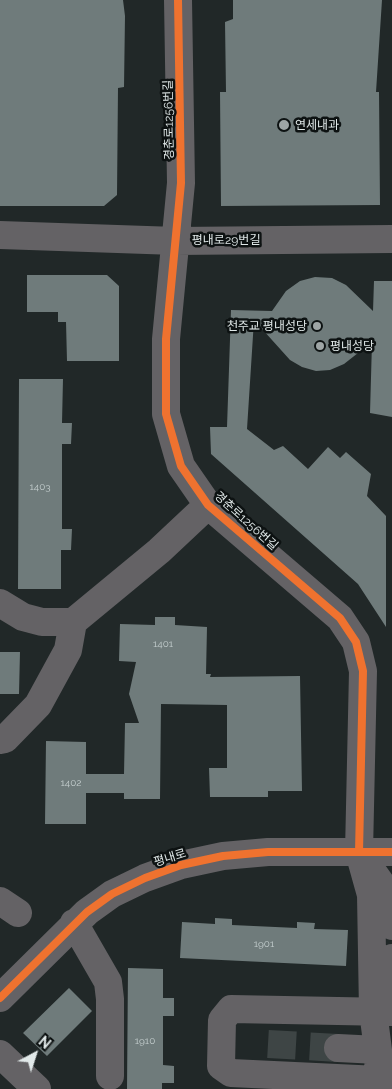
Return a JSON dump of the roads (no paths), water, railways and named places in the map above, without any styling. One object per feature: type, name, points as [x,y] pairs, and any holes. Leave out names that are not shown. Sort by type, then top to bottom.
[{"type":"street","name":"경춘로1256번길","points":[[178,0],[181,183],[166,340],[166,414],[181,466],[208,505],[340,618],[356,642],[363,671],[359,852],[371,895],[383,1011],[378,1050],[379,1084]]},
{"type":"street","name":"평내로29번길","points":[[0,235],[176,241],[392,239]]},
{"type":"street","points":[[0,602],[23,618],[42,622],[73,622],[160,551],[208,505]]},
{"type":"street","points":[[0,740],[5,739],[38,705],[68,650],[73,622]]},
{"type":"street","name":"평내로","points":[[0,998],[74,923],[112,894],[144,878],[181,865],[223,856],[268,852],[392,852]]},
{"type":"street","points":[[359,852],[390,896],[392,926]]},
{"type":"street","points":[[74,923],[108,982],[110,998],[110,1076]]},
{"type":"street","points":[[379,1084],[231,1073],[221,1066],[222,1020],[231,1009],[383,1011],[392,958]]},
{"type":"street","points":[[338,1048],[378,1050]]},
{"type":"street","points":[[0,1054],[37,1089]]},
{"type":"tunnel","points":[[268,1044],[338,1048]]},
{"type":"place","name":"연세내과","points":[[284,125]]},
{"type":"place","name":"천주교 평내성당","points":[[317,326]]},
{"type":"place","name":"평내성당","points":[[320,346]]}]
